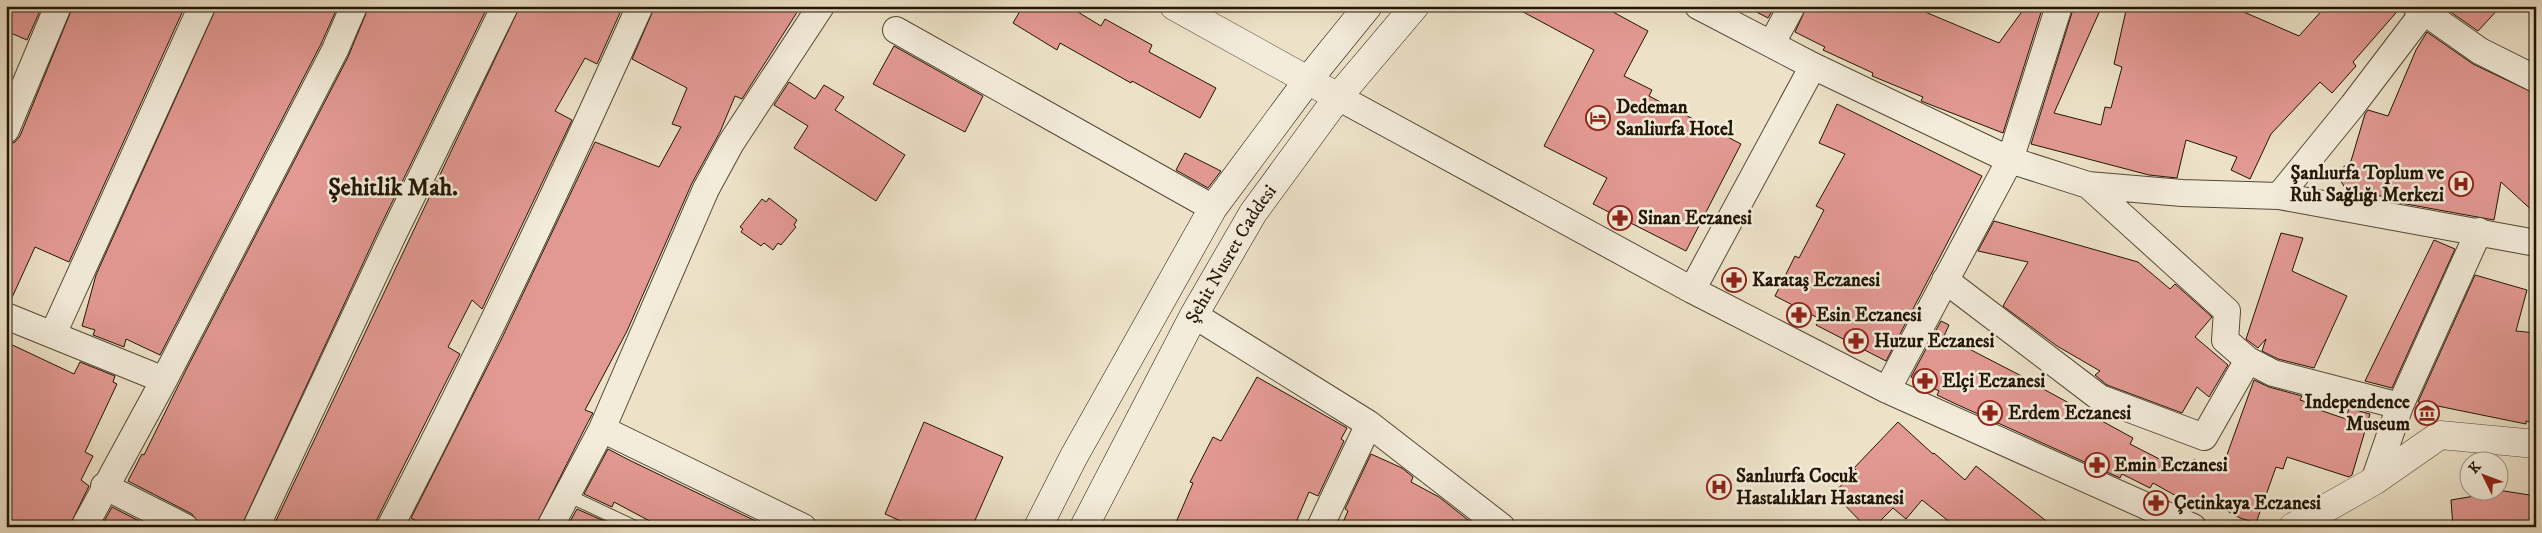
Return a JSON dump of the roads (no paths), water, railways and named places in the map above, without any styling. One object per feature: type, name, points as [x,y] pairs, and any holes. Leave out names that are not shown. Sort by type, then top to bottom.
[{"type":"main road","points":[[1174,6],[1338,97]]},
{"type":"main road","name":"Şehit Nusret Caddesi","points":[[1038,527],[1073,458],[1213,208],[1308,80],[1368,6]]},
{"type":"main road","name":"Şehit Nusret Caddesi","points":[[1084,527],[1194,315],[1253,213],[1338,97],[1414,6]]},
{"type":"main road","points":[[2293,527],[2374,481],[2440,435],[2536,444]]},
{"type":"street","points":[[6,130],[58,6]]},
{"type":"street","points":[[53,334],[202,6]]},
{"type":"street","points":[[84,527],[104,486],[164,380],[335,50],[354,6]]},
{"type":"street","points":[[256,527],[392,237],[505,6]]},
{"type":"street","points":[[390,527],[470,371],[582,136],[640,6]]},
{"type":"street","points":[[550,527],[602,429],[706,189],[731,143],[821,6]]},
{"type":"street","points":[[1698,6],[1813,66],[2010,160],[2088,185],[2182,193],[2279,196],[2479,231],[2536,243]]},
{"type":"street","points":[[1772,43],[1792,6]]},
{"type":"street","points":[[1887,390],[2010,160],[2059,6]]},
{"type":"street","points":[[2279,196],[2353,105],[2419,10],[2480,51],[2536,79]]},
{"type":"street","points":[[896,30],[1213,208]]},
{"type":"street","points":[[1692,290],[1813,66]]},
{"type":"street","points":[[1338,97],[1692,290],[1887,390],[2193,527]]},
{"type":"street","points":[[2088,185],[2227,312],[2225,340],[2248,360],[2273,373],[2400,406]]},
{"type":"street","points":[[2374,481],[2400,406],[2479,231]]},
{"type":"street","points":[[1946,280],[2100,398],[2204,437],[2248,360]]},
{"type":"street","points":[[1194,315],[1369,424],[1502,527]]},
{"type":"street","points":[[6,316],[164,380]]},
{"type":"street","points":[[1320,527],[1369,424]]},
{"type":"street","points":[[602,429],[803,527]]},
{"type":"street","points":[[104,486],[185,527]]},
{"type":"lane","points":[[567,495],[635,527]]},
{"type":"place","name":"Dedeman Sanliurfa Hotel","points":[[1598,118]]},
{"type":"place","name":"Şanlıurfa Toplum ve Ruh Sağlığı Merkezi","points":[[2461,184]]},
{"type":"place","name":"Sinan Eczanesi","points":[[1620,218]]},
{"type":"place","name":"Karataş Eczanesi","points":[[1734,280]]},
{"type":"place","name":"Esin Eczanesi","points":[[1799,315]]},
{"type":"place","name":"Huzur Eczanesi","points":[[1856,341]]},
{"type":"place","name":"Elçi Eczanesi","points":[[1925,381]]},
{"type":"place","name":"Erdem Eczanesi","points":[[1990,413]]},
{"type":"place","name":"Independence Museum","points":[[2427,413]]},
{"type":"place","name":"Emin Eczanesi","points":[[2097,465]]},
{"type":"place","name":"Sanlıurfa Cocuk Hastalıkları Hastanesi","points":[[1719,487]]},
{"type":"place","name":"Çetinkaya Eczanesi","points":[[2156,503]]},
{"type":"district","name":"Şehitlik Mah.","points":[[393,188]]}]
